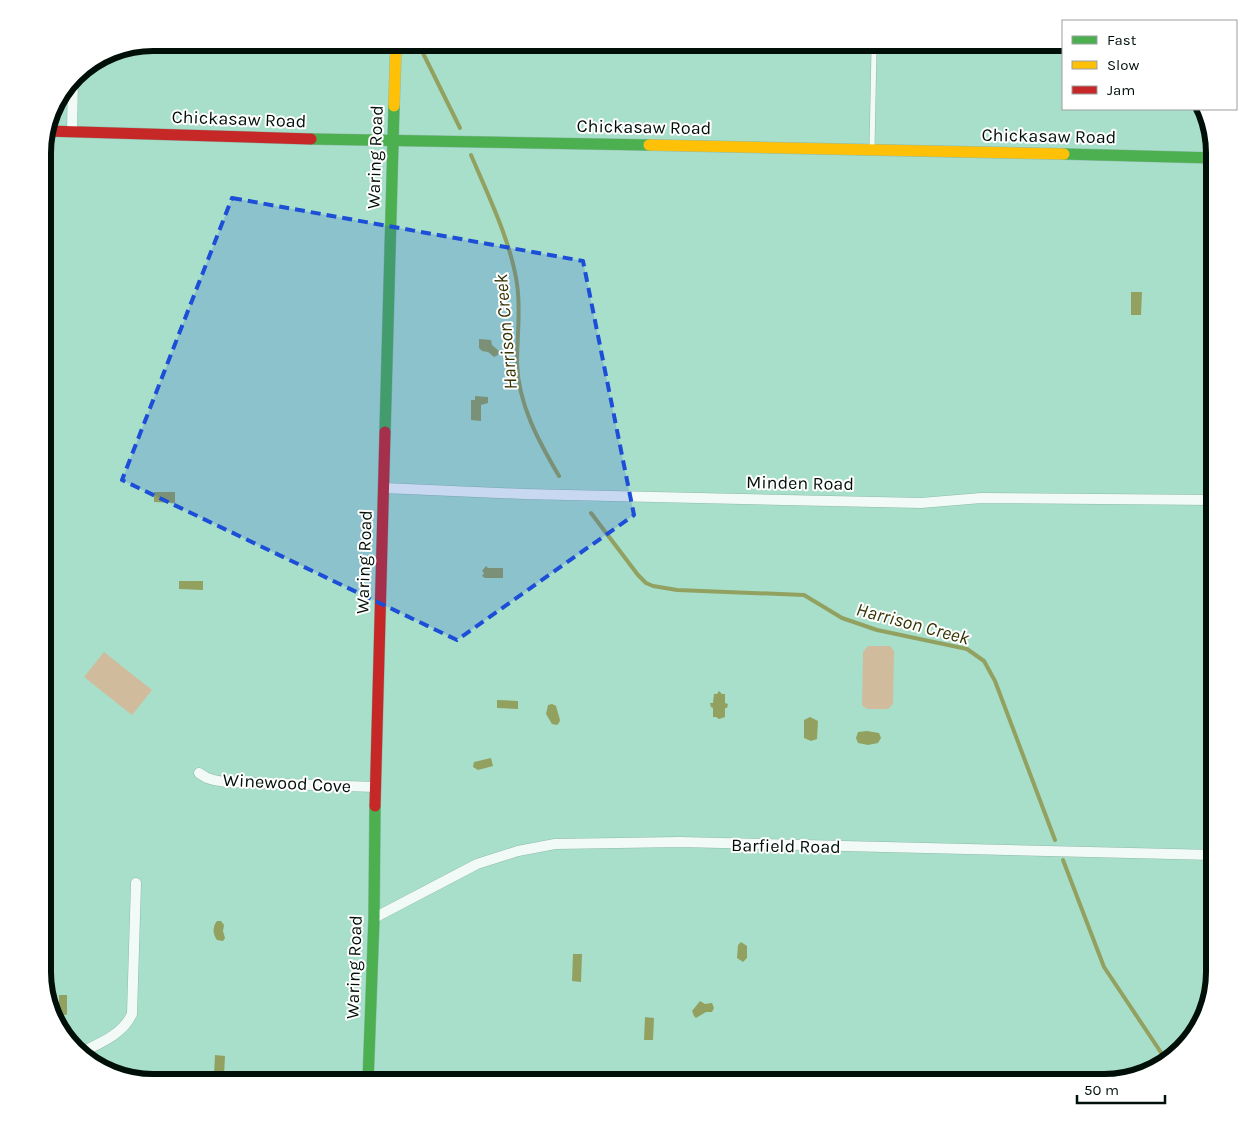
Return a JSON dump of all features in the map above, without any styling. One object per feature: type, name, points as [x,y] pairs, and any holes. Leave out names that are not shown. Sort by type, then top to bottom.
[{"type":"street","name":"Waring Road","points":[[368,1074],[374,918],[396,51]]},
{"type":"street","points":[[54,131],[72,132],[73,90]]},
{"type":"street","name":"Chickasaw Road","points":[[72,132],[393,141],[538,142],[1206,158]]},
{"type":"street","name":"Minden Road","points":[[384,488],[524,494],[921,503],[981,498],[1206,500]]},
{"type":"street","name":"Winewood Cove","points":[[199,773],[214,780],[228,782],[376,787]]},
{"type":"street","name":"Barfield Road","points":[[374,918],[477,864],[518,851],[554,844],[680,842],[1206,855]]},
{"type":"street","points":[[87,1049],[111,1037],[123,1028],[132,1014],[136,883]]},
{"type":"lane","points":[[872,149],[874,51]]},
{"type":"highlighted area","points":[[232,198],[583,261],[634,515],[457,640],[122,480]]},
{"type":"shaded area","points":[[1131,292],[1142,292],[1141,315],[1131,315]]},
{"type":"shaded area","points":[[479,339],[491,340],[492,345],[499,351],[498,355],[494,357],[488,352],[482,351],[479,348]]},
{"type":"shaded area","points":[[475,396],[488,397],[488,403],[481,405],[481,421],[471,420],[471,400],[475,400]]},
{"type":"shaded area","points":[[154,492],[175,492],[175,503],[154,502]]},
{"type":"shaded area","points":[[486,566],[488,568],[503,568],[503,578],[485,578],[482,576],[484,573],[482,571]]},
{"type":"shaded area","points":[[179,581],[203,581],[203,590],[179,589]]},
{"type":"shaded area","points":[[868,646],[890,646],[894,651],[893,704],[888,709],[867,709],[862,705],[863,652]]},
{"type":"shaded area","points":[[104,652],[152,690],[132,715],[84,677]]},
{"type":"shaded area","points":[[719,691],[725,694],[725,703],[728,704],[727,708],[725,708],[725,717],[719,719],[713,717],[713,708],[710,703],[713,703],[714,694],[717,694]]},
{"type":"shaded area","points":[[497,700],[518,701],[518,709],[497,708]]},
{"type":"shaded area","points":[[548,705],[556,706],[560,720],[557,725],[552,724],[546,714]]},
{"type":"shaded area","points":[[810,717],[818,721],[817,739],[811,741],[804,738],[804,720]]},
{"type":"shaded area","points":[[858,732],[879,733],[881,738],[878,743],[868,745],[858,743],[856,738]]},
{"type":"shaded area","points":[[491,758],[493,766],[478,770],[473,767],[474,762]]},
{"type":"shaded area","points":[[217,921],[221,921],[224,925],[225,938],[223,941],[217,940],[215,936],[214,928]]},
{"type":"shaded area","points":[[741,942],[747,946],[747,958],[743,962],[737,958],[738,945]]},
{"type":"shaded area","points":[[573,954],[582,954],[581,982],[572,981]]},
{"type":"shaded area","points":[[59,995],[67,995],[67,1014],[61,1014]]},
{"type":"shaded area","points":[[700,1001],[705,1004],[712,1003],[714,1008],[712,1012],[706,1012],[696,1018],[692,1011]]},
{"type":"shaded area","points":[[645,1017],[654,1018],[653,1040],[644,1040]]},
{"type":"shaded area","points":[[215,1055],[225,1056],[224,1074],[214,1074]]},
{"type":"waterway","name":"Harrison Creek","points":[[422,51],[460,128]]},
{"type":"waterway","name":"Harrison Creek","points":[[471,155],[498,219],[514,268],[519,314],[518,378],[525,408],[537,436],[559,476]]},
{"type":"waterway","name":"Harrison Creek","points":[[591,513],[638,575],[646,583],[653,586],[677,590],[804,595],[842,618],[877,630],[967,649],[984,661],[995,681],[1055,840]]},
{"type":"waterway","name":"Harrison Creek","points":[[1063,860],[1104,967],[1163,1055]]},
{"type":"traffic: fast","points":[[385,432],[394,106]]},
{"type":"traffic: fast","points":[[311,139],[649,145]]},
{"type":"traffic: fast","points":[[1064,154],[1206,158]]},
{"type":"traffic: fast","points":[[368,1074],[374,918],[375,806]]},
{"type":"traffic: slow","points":[[394,106],[396,51]]},
{"type":"traffic: slow","points":[[649,145],[1064,154]]},
{"type":"traffic: jam","points":[[54,131],[311,139]]},
{"type":"traffic: jam","points":[[375,806],[385,432]]}]
